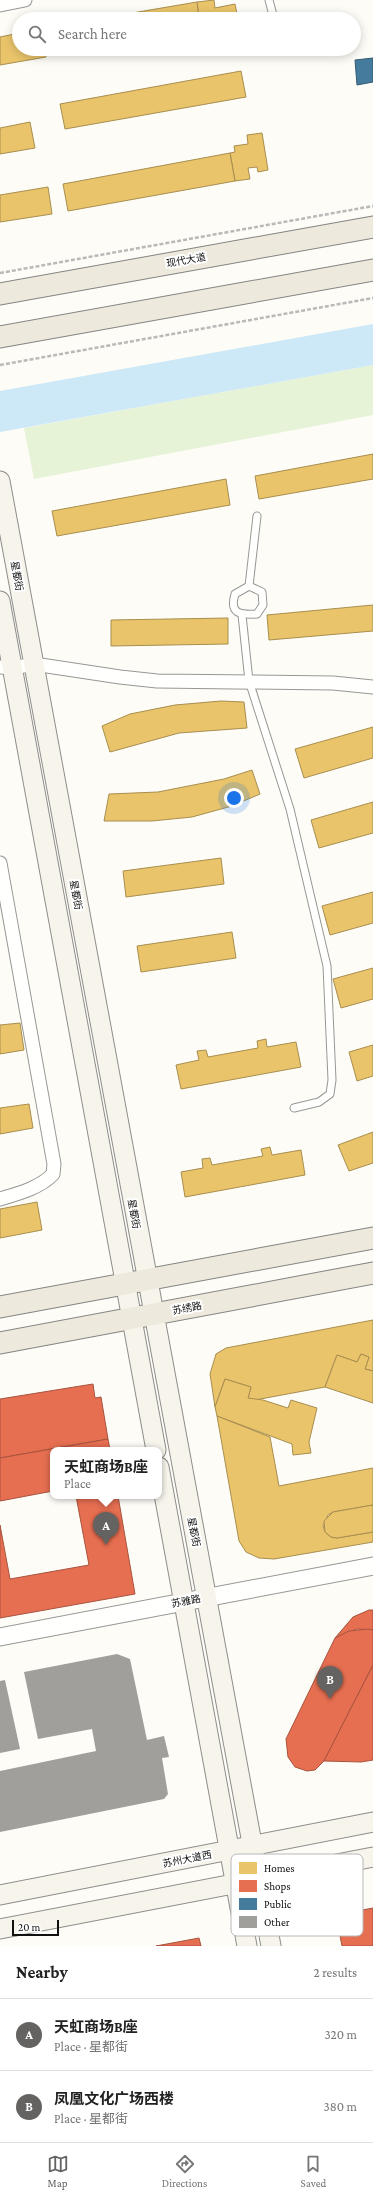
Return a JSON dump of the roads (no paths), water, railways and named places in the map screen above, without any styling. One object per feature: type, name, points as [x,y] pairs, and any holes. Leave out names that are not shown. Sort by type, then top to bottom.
[{"type":"main road","name":"现代大道","points":[[0,294],[373,227]]},
{"type":"main road","points":[[0,337],[373,270]]},
{"type":"main road","name":"星都街","points":[[0,481],[146,1280],[254,1854]]},
{"type":"main road","points":[[0,601],[6,667],[155,1447]]},
{"type":"main road","points":[[0,1307],[373,1238]]},
{"type":"main road","name":"苏绣路","points":[[0,1343],[373,1273]]},
{"type":"main road","points":[[162,1483],[231,1856]]},
{"type":"main road","name":"苏州大道西","points":[[0,1895],[373,1822]]},
{"type":"main road","points":[[363,1859],[373,1857]]},
{"type":"main road","points":[[0,1929],[231,1884]]},
{"type":"main road","points":[[245,1936],[247,1946]]},
{"type":"main road","name":"星都街","points":[[269,1936],[271,1946]]},
{"type":"street","points":[[0,4],[25,0]]},
{"type":"street","points":[[6,667],[34,664],[120,678],[157,681],[332,683],[373,687]]},
{"type":"street","points":[[0,863],[54,1164],[53,1174],[43,1182],[16,1195],[0,1199]]},
{"type":"street","name":"苏雅路","points":[[0,1637],[373,1566]]},
{"type":"lane","points":[[269,0],[272,12]]},
{"type":"lane","points":[[249,586],[257,516]]},
{"type":"lane","points":[[249,586],[262,592],[263,605],[256,614],[242,615],[235,610],[232,602],[235,594],[249,586]]},
{"type":"lane","points":[[242,615],[249,681],[290,810],[327,966],[332,1080],[330,1094],[319,1102],[294,1108]]},
{"type":"water","points":[[373,324],[373,365],[0,432],[0,391]]},
{"type":"place","name":"天虹商场B座","points":[[106,1545]]},
{"type":"place","name":"凤凰文化广场西楼","points":[[330,1699]]}]
